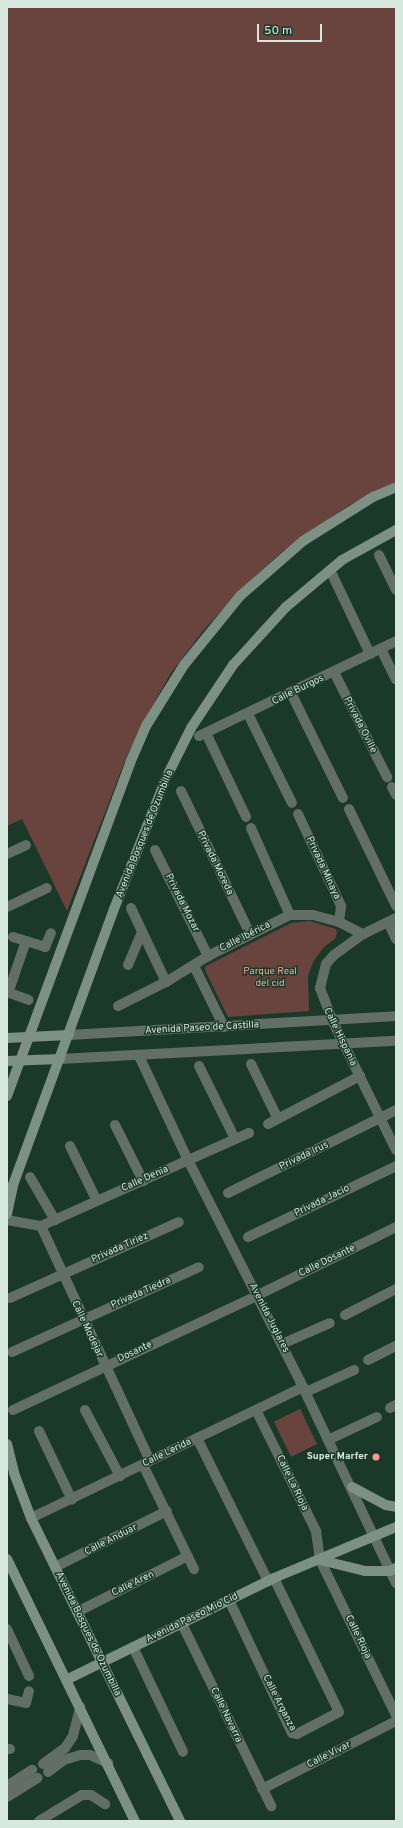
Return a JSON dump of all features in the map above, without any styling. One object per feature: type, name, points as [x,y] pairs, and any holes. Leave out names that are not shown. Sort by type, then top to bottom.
[{"type":"main road","points":[[7,1096],[133,757],[146,726],[184,665],[240,596],[303,541],[373,497],[396,487]]},
{"type":"main road","name":"Avenida Bosques de Ozumbilla","points":[[7,1214],[13,1185],[166,778],[191,728],[233,665],[286,607],[342,560],[396,530]]},
{"type":"main road","name":"Avenida Paseo de Castilla","points":[[7,1038],[69,1035]]},
{"type":"main road","points":[[7,1061],[60,1059]]},
{"type":"main road","name":"Avenida Bosques de Ozumbilla","points":[[7,1444],[14,1473],[32,1518],[180,1821]]},
{"type":"main road","points":[[352,1487],[386,1505],[396,1507]]},
{"type":"main road","name":"Avenida Paseo Mio Cid","points":[[66,1680],[271,1580],[374,1538],[396,1527]]},
{"type":"main road","points":[[7,1559],[108,1763],[135,1821]]},
{"type":"main road","points":[[320,1560],[365,1571],[393,1569]]},
{"type":"street","points":[[379,555],[396,590]]},
{"type":"street","points":[[330,570],[370,654]]},
{"type":"street","name":"Calle Burgos","points":[[246,817],[202,735],[396,641]]},
{"type":"street","points":[[380,649],[396,680]]},
{"type":"street","name":"Privada Oville","points":[[334,672],[387,777]]},
{"type":"street","points":[[291,693],[343,798]]},
{"type":"street","points":[[248,714],[292,803]]},
{"type":"street","name":"Privada Moreda","points":[[181,791],[250,934]]},
{"type":"street","points":[[349,809],[396,906]]},
{"type":"street","name":"Privada Minaya","points":[[298,814],[341,906],[339,922]]},
{"type":"street","points":[[251,828],[290,915]]},
{"type":"street","points":[[7,854],[26,844]]},
{"type":"street","name":"Privada Mozar","points":[[155,850],[208,956]]},
{"type":"street","points":[[7,907],[47,888]]},
{"type":"street","points":[[131,908],[166,982]]},
{"type":"street","name":"Calle Ibérica","points":[[118,1006],[166,982],[208,956],[290,915],[313,915],[339,922],[363,934]]},
{"type":"street","points":[[392,920],[396,938]]},
{"type":"street","name":"Calle Hispania","points":[[392,920],[363,934],[334,955],[326,964],[320,988],[343,1044],[396,1150]]},
{"type":"street","points":[[128,965],[142,932]]},
{"type":"street","points":[[13,937],[45,947],[51,933]]},
{"type":"street","points":[[26,941],[7,993],[29,1000]]},
{"type":"street","points":[[194,966],[224,1028]]},
{"type":"street","name":"Avenida Paseo de Castilla","points":[[69,1035],[224,1028],[396,1016]]},
{"type":"street","points":[[60,1059],[139,1056],[396,1041]]},
{"type":"street","name":"Avenida Juglares","points":[[139,1056],[188,1160],[258,1296],[352,1487],[374,1538],[393,1569],[396,1583]]},
{"type":"street","points":[[251,1064],[278,1119]]},
{"type":"street","points":[[199,1066],[235,1138]]},
{"type":"street","points":[[268,1124],[360,1076]]},
{"type":"street","name":"Privada Irus","points":[[228,1193],[396,1110]]},
{"type":"street","points":[[115,1125],[143,1180]]},
{"type":"street","name":"Calle Denia","points":[[41,1226],[249,1132]]},
{"type":"street","points":[[70,1146],[97,1201]]},
{"type":"street","name":"Privada Jacio","points":[[248,1236],[396,1166]]},
{"type":"street","points":[[30,1177],[55,1220]]},
{"type":"street","points":[[7,1220],[41,1226]]},
{"type":"street","name":"Privada Tiriez","points":[[10,1298],[179,1222]]},
{"type":"street","name":"Calle Modejar","points":[[41,1226],[105,1366],[166,1511],[194,1569]]},
{"type":"street","name":"Calle Dosante","points":[[258,1296],[396,1227]]},
{"type":"street","name":"Privada Tiedra","points":[[12,1352],[199,1267]]},
{"type":"street","points":[[345,1315],[396,1289]]},
{"type":"street","name":"Dosante","points":[[13,1410],[258,1296]]},
{"type":"street","points":[[282,1344],[330,1323]]},
{"type":"street","points":[[368,1360],[396,1346]]},
{"type":"street","name":"Calle Lerida","points":[[32,1518],[256,1410],[304,1389],[354,1370]]},
{"type":"street","points":[[86,1410],[120,1476]]},
{"type":"street","name":"Calle La Rioja","points":[[256,1410],[316,1531],[320,1560]]},
{"type":"street","points":[[328,1440],[377,1418]]},
{"type":"street","points":[[39,1431],[72,1500]]},
{"type":"street","name":"Calle Arganza","points":[[198,1438],[339,1712],[297,1734],[292,1733],[229,1600]]},
{"type":"street","name":"Calle Anduar","points":[[56,1568],[166,1511]]},
{"type":"street","name":"Calle Aren","points":[[77,1612],[188,1556]]},
{"type":"street","name":"Calle Rioja","points":[[320,1560],[396,1715]]},
{"type":"street","name":"Calle Navarra","points":[[182,1624],[271,1806]]},
{"type":"street","points":[[7,1629],[11,1647],[29,1676]]},
{"type":"street","points":[[133,1647],[183,1752]]},
{"type":"street","points":[[7,1698],[26,1703],[29,1691]]},
{"type":"street","points":[[80,1707],[72,1736],[65,1748],[50,1765],[72,1756],[80,1755],[90,1755],[108,1763]]},
{"type":"street","name":"Calle Vivar","points":[[262,1789],[396,1721]]},
{"type":"street","points":[[7,1797],[23,1782],[35,1774]]},
{"type":"street","points":[[7,1786],[23,1782]]},
{"type":"street","points":[[39,1821],[82,1795],[90,1795],[106,1804]]},
{"type":"green space","points":[[7,7],[396,7],[396,482],[349,505],[282,552],[242,588],[202,632],[171,673],[146,717],[124,763],[67,911],[22,819],[7,826]]},
{"type":"green space","name":"Parque Real del cid","points":[[310,921],[336,929],[337,933],[335,939],[324,947],[313,962],[308,976],[309,1011],[228,1017],[205,970],[206,966],[291,923]]},
{"type":"green space","points":[[300,1409],[317,1444],[291,1457],[274,1422]]},
{"type":"place","name":"Super Marfer","points":[[376,1457]]}]
